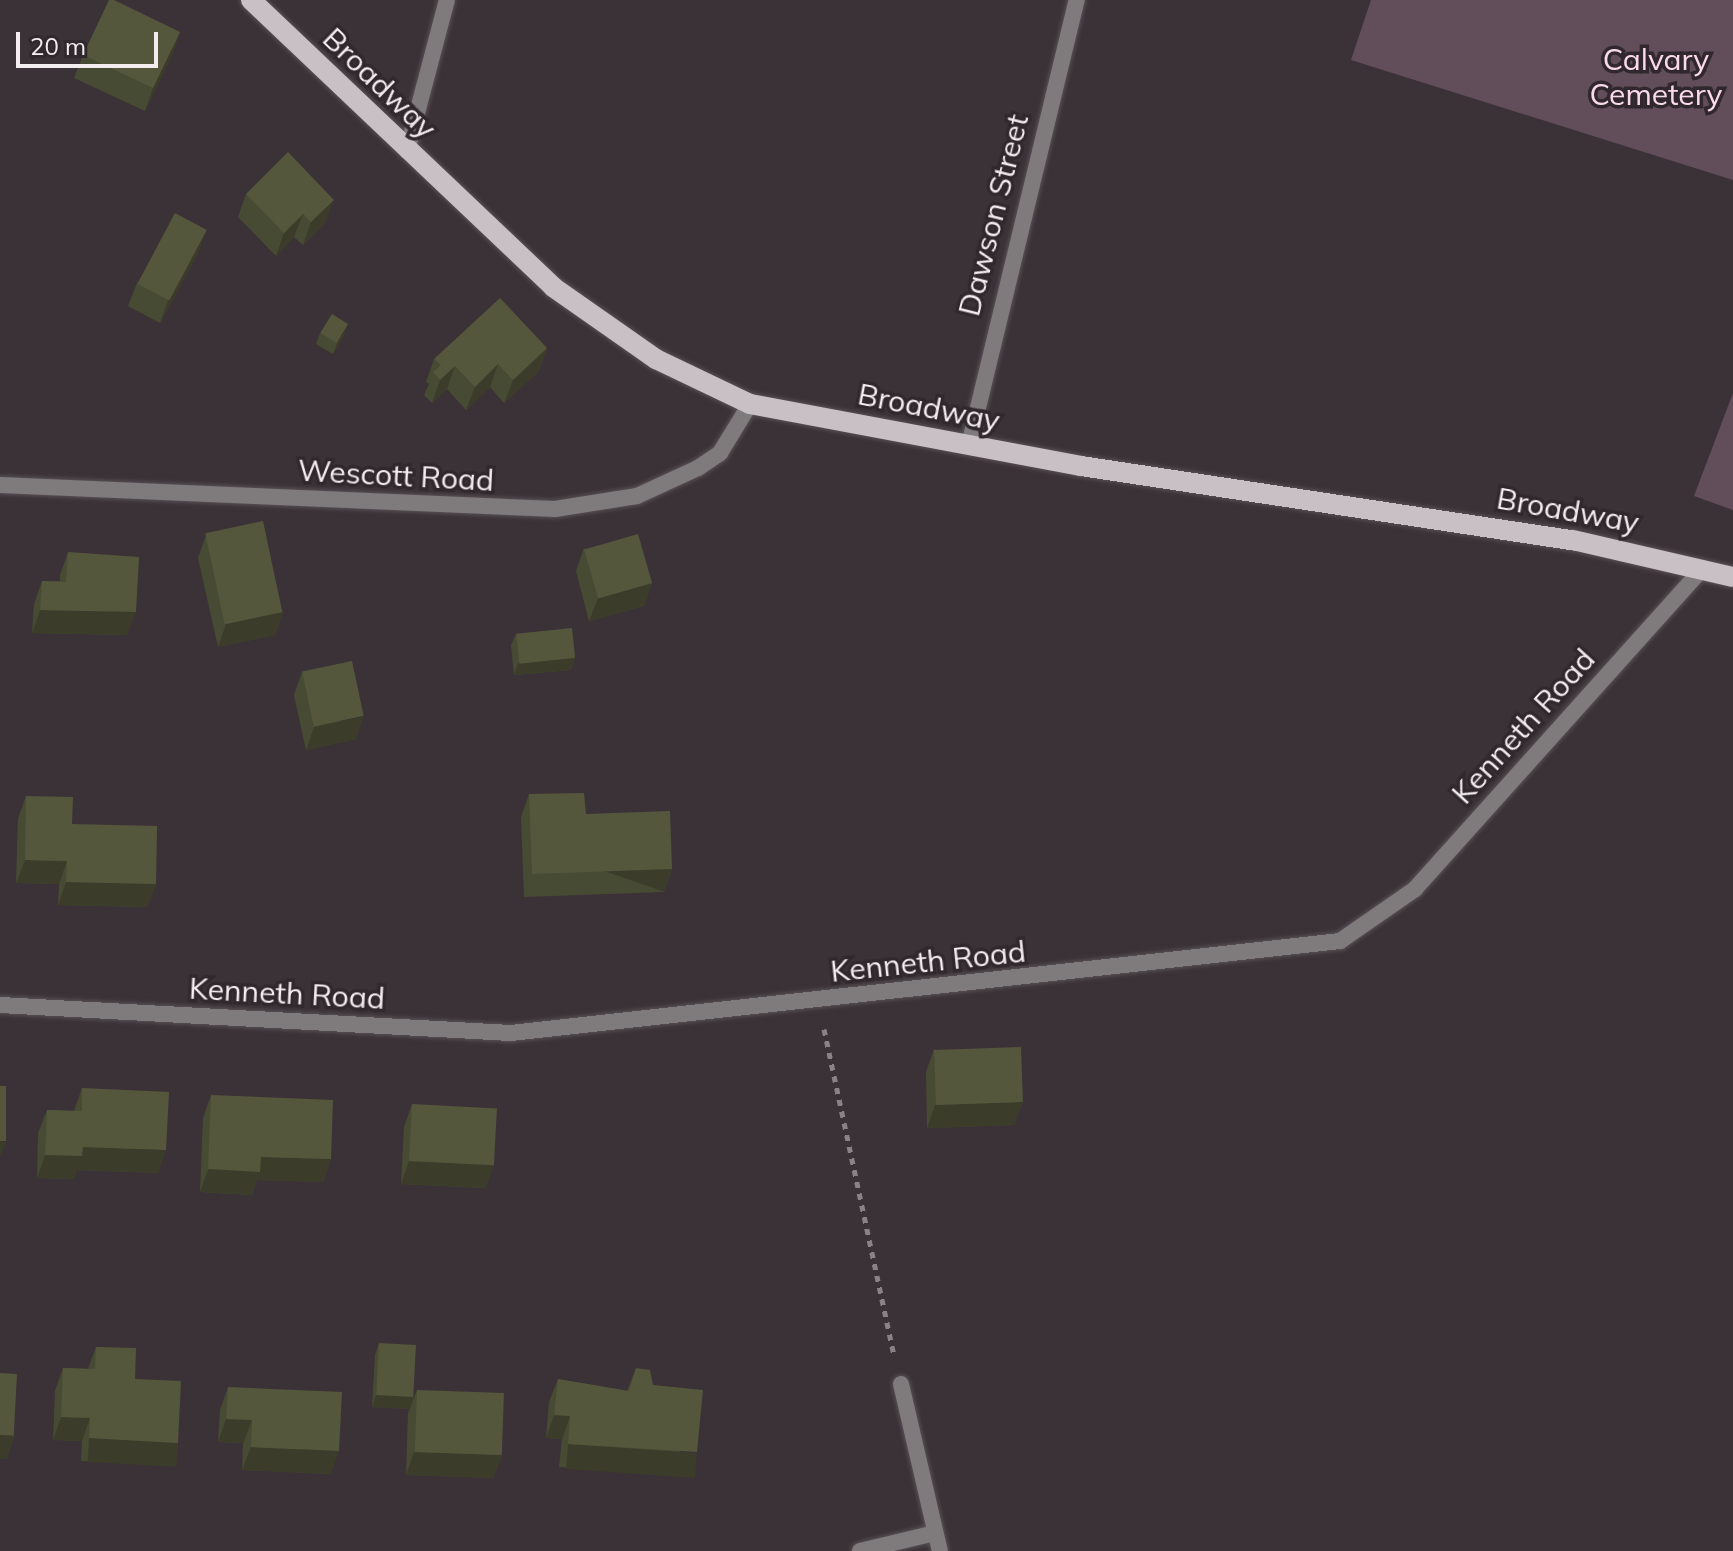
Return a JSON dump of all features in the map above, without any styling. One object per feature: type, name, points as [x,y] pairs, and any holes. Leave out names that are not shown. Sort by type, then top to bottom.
[{"type":"main road","name":"Broadway","points":[[251,0],[407,151],[598,322],[750,404],[969,445],[1573,540],[1733,577]]},
{"type":"street","points":[[407,151],[447,0]]},
{"type":"street","name":"Dawson Street","points":[[969,445],[1077,0]]},
{"type":"street","name":"Wescott Road","points":[[0,485],[555,509],[637,496],[698,468],[720,453],[750,404]]},
{"type":"street","name":"Kenneth Road","points":[[0,1005],[511,1033],[1340,941],[1415,889],[1703,568]]},
{"type":"street","points":[[901,1384],[940,1551]]},
{"type":"street","points":[[860,1551],[935,1533]]},
{"type":"path","points":[[817,1001],[901,1384]]},
{"type":"green space","name":"Calvary Cemetery","points":[[1371,0],[1733,0],[1733,180],[1351,60]]},
{"type":"green space","points":[[1733,393],[1733,510],[1694,496]]},
{"type":"building","points":[[109,0],[180,32],[153,88],[83,55]]},
{"type":"building","points":[[288,152],[334,200],[311,222],[303,214],[284,233],[246,194]]},
{"type":"building","points":[[175,213],[207,230],[169,301],[137,284]]},
{"type":"building","points":[[500,298],[547,348],[513,380],[498,364],[475,387],[455,366],[440,380],[433,372],[441,365],[434,359]]},
{"type":"building","points":[[332,314],[348,324],[336,343],[320,333]]},
{"type":"building","points":[[263,521],[282,612],[225,624],[205,533]]},
{"type":"building","points":[[638,534],[652,583],[598,598],[584,549]]},
{"type":"building","points":[[68,552],[139,557],[136,612],[40,610],[42,581],[66,582]]},
{"type":"building","points":[[572,628],[575,658],[519,664],[516,634]]},
{"type":"building","points":[[352,661],[364,716],[314,726],[302,672]]},
{"type":"building","points":[[584,793],[586,814],[670,811],[672,869],[532,874],[529,794]]},
{"type":"building","points":[[26,796],[73,797],[72,824],[157,826],[156,884],[66,882],[67,861],[25,860]]},
{"type":"building","points":[[1021,1047],[1023,1102],[936,1105],[934,1050]]},
{"type":"building","points":[[0,1086],[6,1086],[6,1141],[0,1141]]},
{"type":"building","points":[[82,1088],[169,1092],[166,1150],[83,1147],[82,1156],[45,1155],[47,1110],[82,1111]]},
{"type":"building","points":[[211,1095],[333,1100],[331,1159],[261,1157],[260,1172],[208,1169]]},
{"type":"building","points":[[412,1104],[497,1108],[494,1165],[409,1161]]},
{"type":"building","points":[[379,1343],[416,1345],[413,1397],[376,1395]]},
{"type":"building","points":[[96,1347],[136,1348],[135,1379],[181,1381],[178,1443],[89,1438],[90,1418],[61,1417],[63,1368],[95,1369]]},
{"type":"building","points":[[636,1368],[650,1370],[653,1385],[703,1390],[697,1452],[568,1444],[570,1416],[554,1415],[558,1379],[629,1391]]},
{"type":"building","points":[[0,1373],[17,1374],[14,1436],[0,1435]]},
{"type":"building","points":[[228,1387],[342,1392],[339,1451],[251,1447],[252,1420],[226,1419]]},
{"type":"building","points":[[417,1390],[504,1393],[502,1455],[415,1452]]}]
